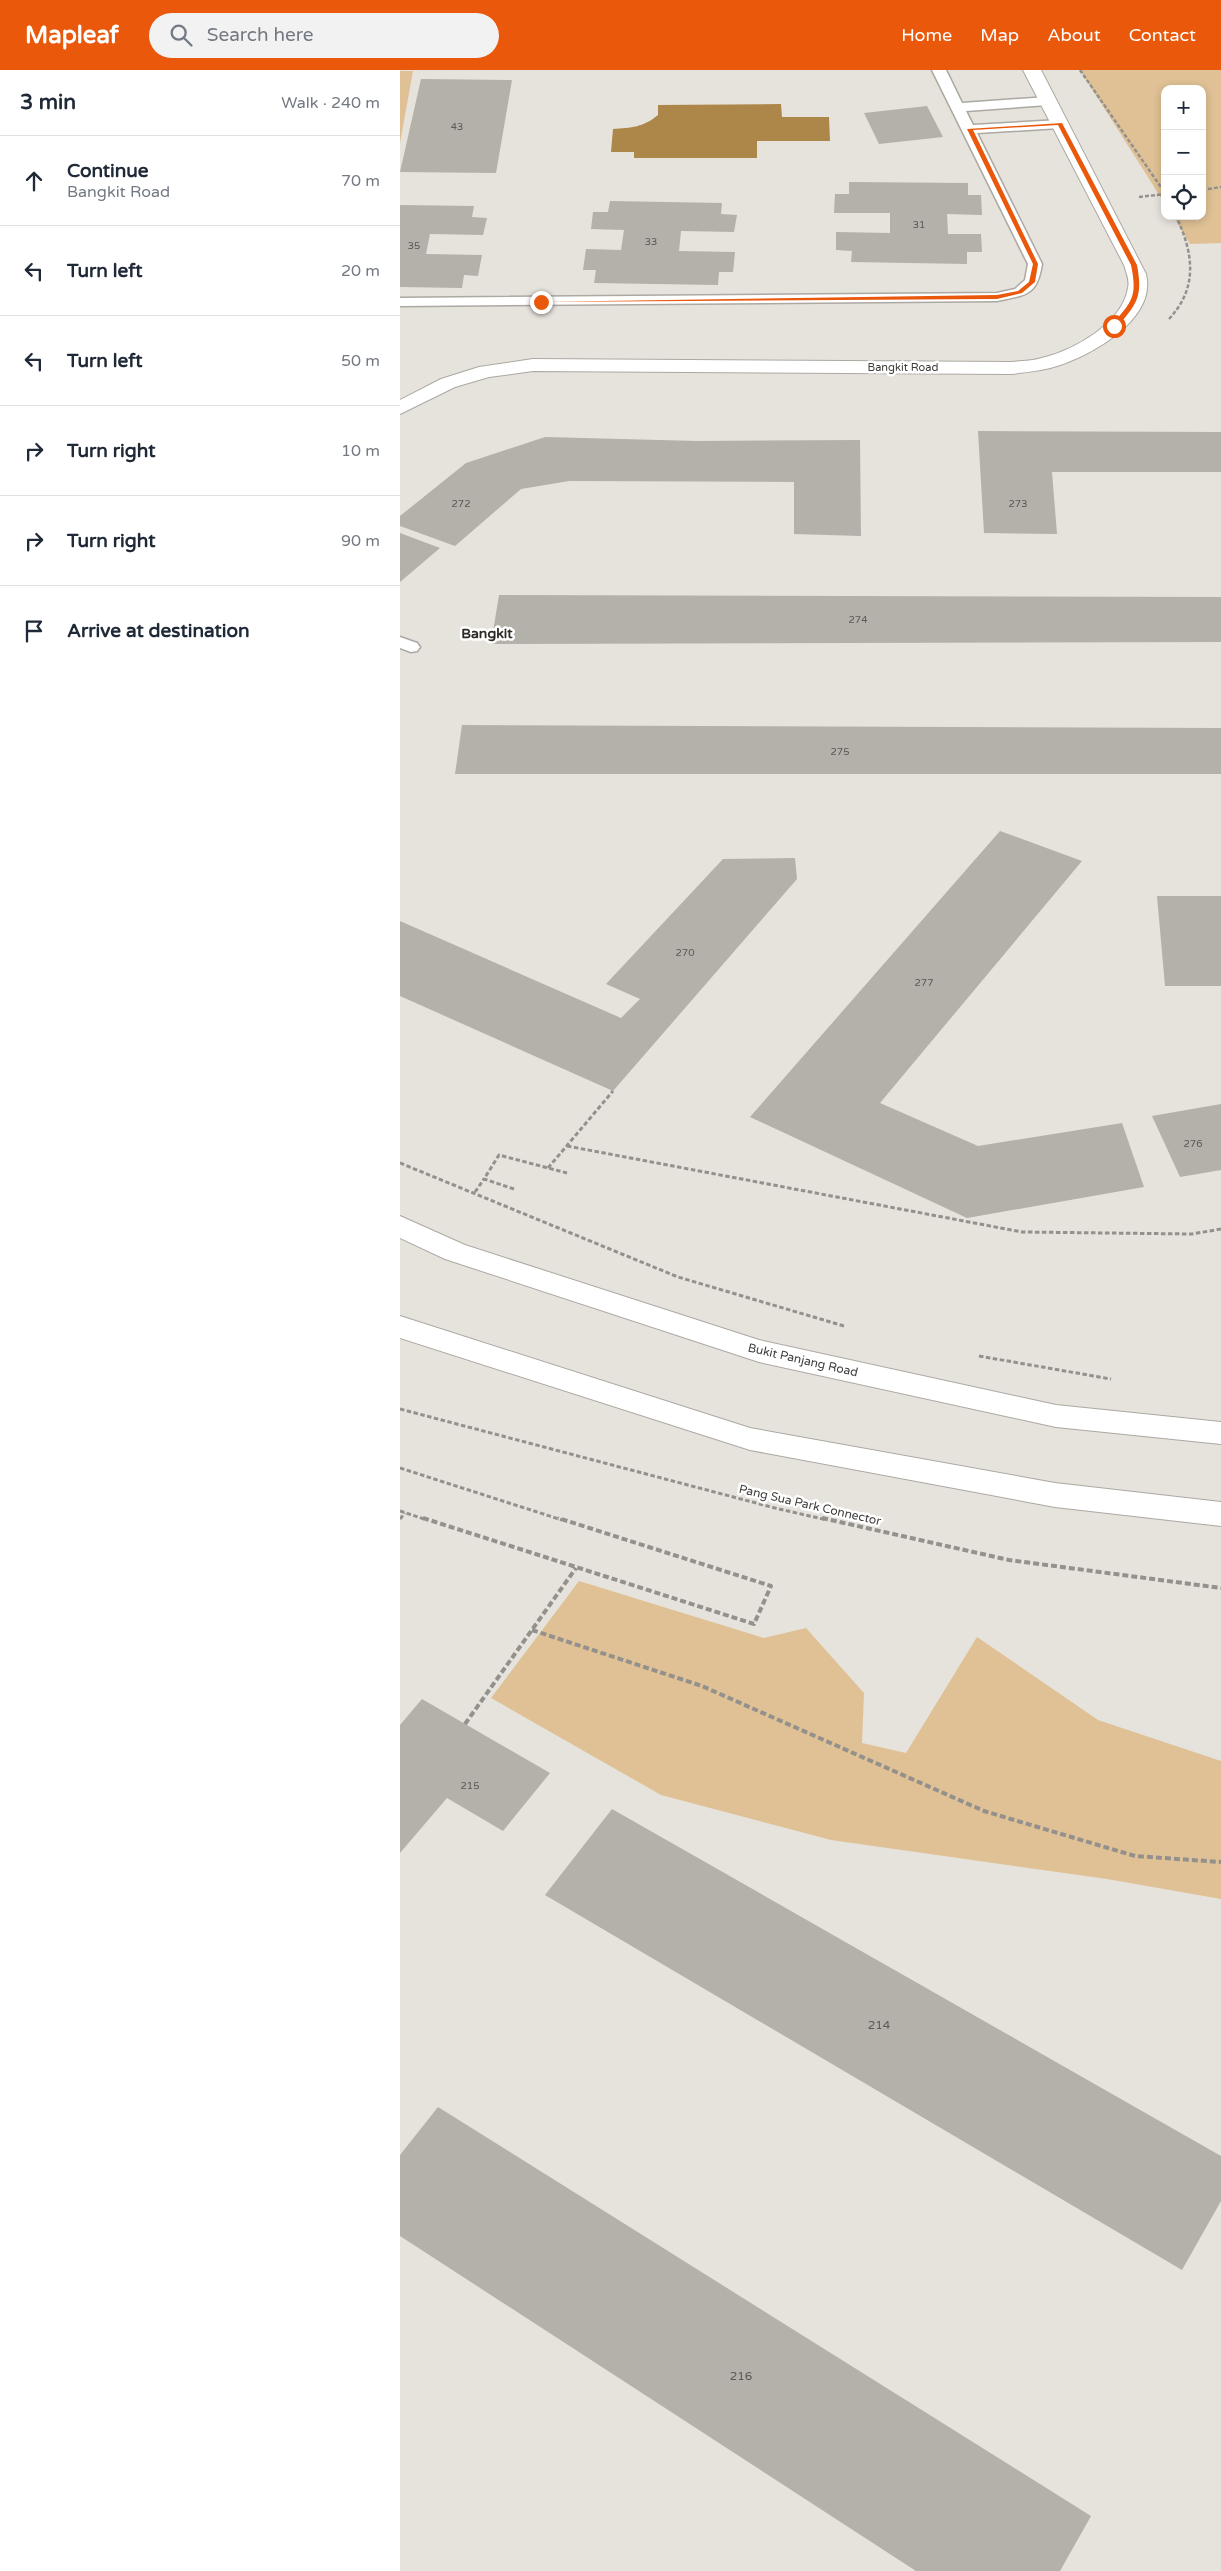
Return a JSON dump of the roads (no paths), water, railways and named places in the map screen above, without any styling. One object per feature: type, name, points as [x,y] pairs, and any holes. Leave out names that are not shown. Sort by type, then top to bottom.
[{"type":"street","name":"Bangkit Road","points":[[400,408],[448,383],[486,371],[533,365],[1011,368],[1049,363],[1084,347],[1114,326],[1131,306],[1138,286],[1134,265],[1032,70]]},
{"type":"street","name":"Bukit Panjang Road","points":[[400,1226],[455,1252],[759,1351],[1056,1416],[1221,1433]]},
{"type":"street","points":[[400,1327],[750,1439],[1055,1495],[1221,1514]]},
{"type":"lane","points":[[400,302],[997,297],[1020,292],[1032,282],[1035,264],[970,129],[939,70]]},
{"type":"lane","points":[[959,107],[1048,101]]},
{"type":"lane","points":[[970,129],[1060,124]]},
{"type":"district","name":"Bangkit","points":[[487,633]]}]
